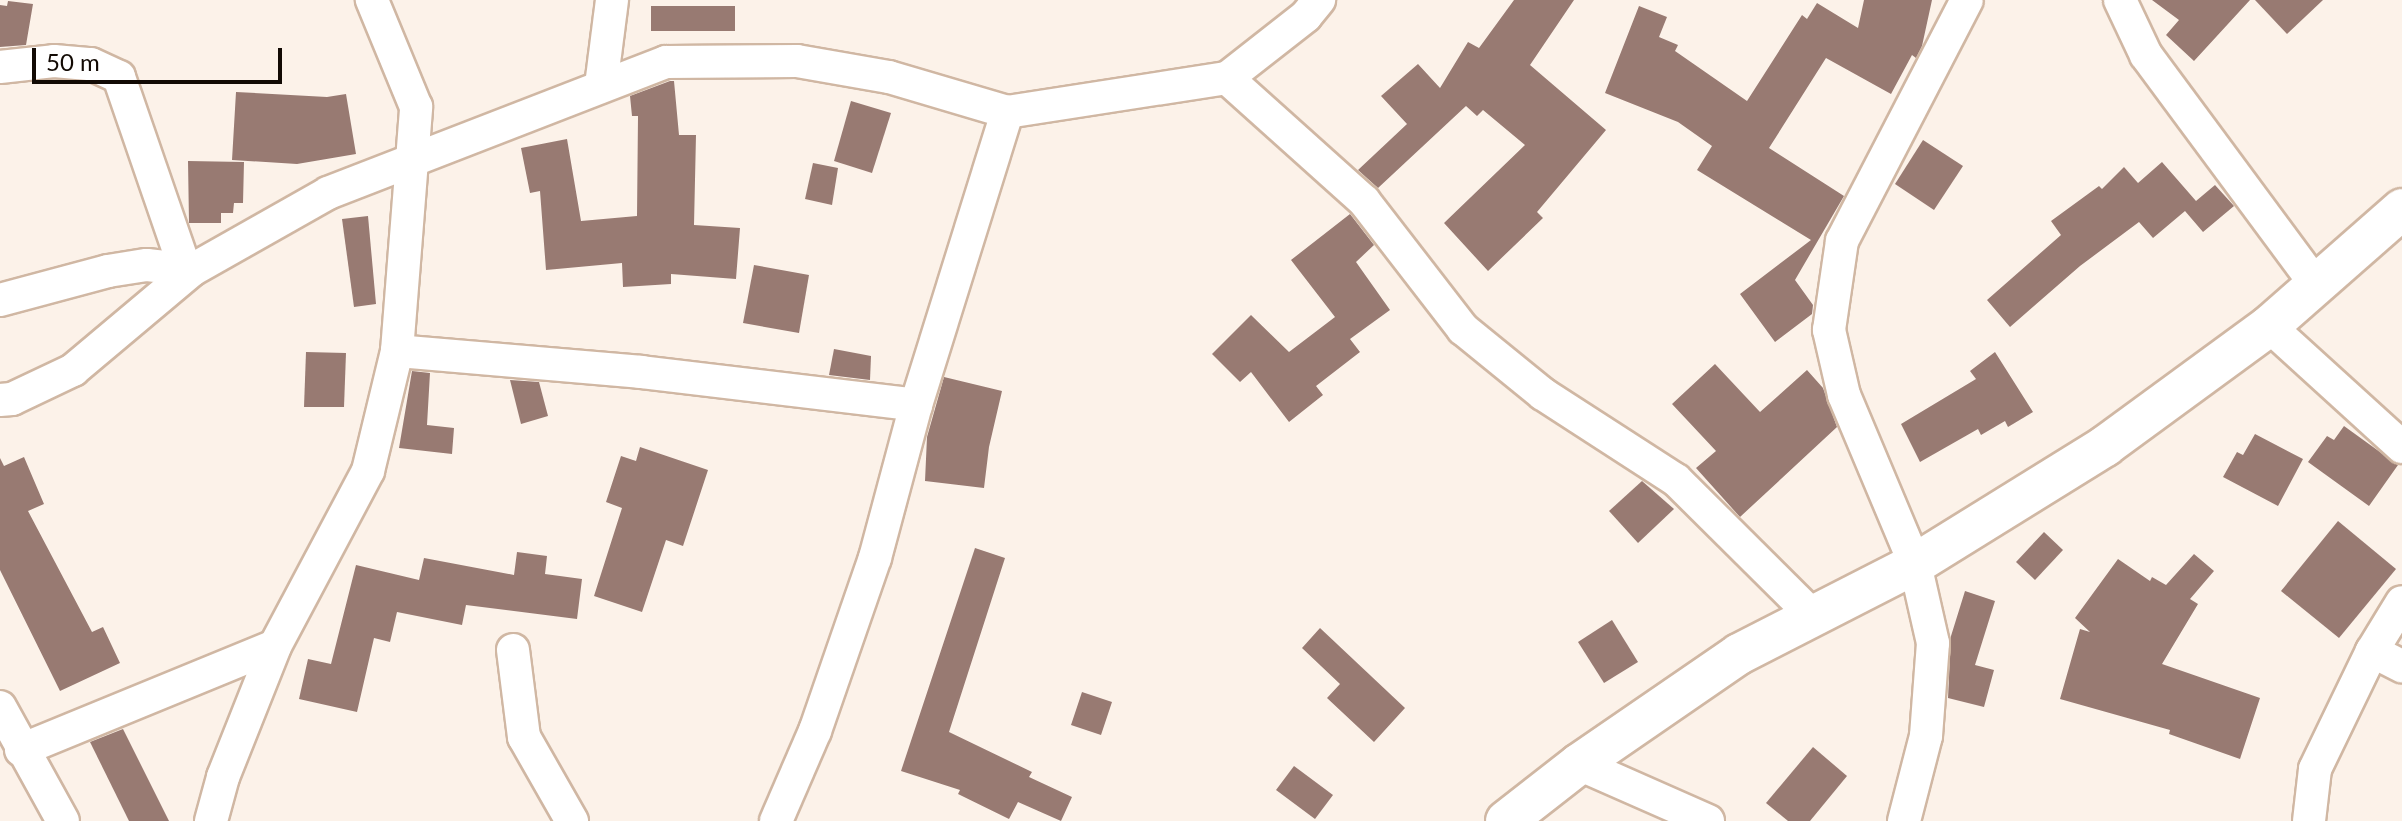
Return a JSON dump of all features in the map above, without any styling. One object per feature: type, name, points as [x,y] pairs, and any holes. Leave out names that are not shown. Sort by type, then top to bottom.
[{"type":"main road","points":[[1506,821],[1579,764],[1739,654],[1915,564],[2105,446],[2269,326],[2402,209]]},
{"type":"street","points":[[211,821],[223,777],[275,646],[368,471],[397,351],[416,107],[372,0]]},
{"type":"street","points":[[601,86],[612,0]]},
{"type":"street","points":[[0,400],[12,399],[73,370],[189,270],[328,193],[666,62],[797,61],[889,77],[1007,112],[1227,78],[1306,16],[1319,0]]},
{"type":"street","points":[[1904,821],[1926,736],[1933,643],[1915,564],[1844,395],[1829,330],[1842,241],[1967,0]]},
{"type":"street","points":[[2120,0],[2146,55],[2316,285]]},
{"type":"street","points":[[0,67],[54,61],[91,64],[119,77],[189,270]]},
{"type":"street","points":[[1227,78],[1364,201],[1463,329],[1543,394],[1676,480],[1813,616]]},
{"type":"street","points":[[416,107],[466,140]]},
{"type":"street","points":[[776,821],[815,731],[870,573],[916,405],[1007,112]]},
{"type":"street","points":[[0,300],[108,271],[147,265],[189,270]]},
{"type":"street","points":[[2269,326],[2402,447]]},
{"type":"street","points":[[397,351],[641,372],[916,405]]},
{"type":"street","points":[[2309,821],[2315,769],[2372,651],[2402,602]]},
{"type":"street","points":[[21,750],[275,646]]},
{"type":"street","points":[[513,650],[524,737],[572,821]]},
{"type":"street","points":[[2372,651],[2402,666]]},
{"type":"street","points":[[1,712],[63,821]]},
{"type":"street","points":[[1579,764],[1708,821]]},
{"type":"building","points":[[1514,0],[1574,0],[1530,65],[1606,130],[1537,212],[1543,218],[1488,271],[1444,223],[1525,145],[1483,110],[1477,116],[1466,106],[1378,188],[1358,170],[1407,124],[1381,96],[1418,64],[1440,88],[1468,42],[1479,48]]},
{"type":"building","points":[[1864,0],[1932,0],[1922,46],[1916,58],[1912,55],[1891,94],[1826,58],[1769,148],[1844,196],[1795,280],[1813,305],[1812,314],[1775,342],[1740,294],[1811,240],[1697,170],[1712,146],[1678,122],[1605,93],[1639,6],[1667,17],[1659,37],[1678,45],[1675,51],[1747,101],[1802,15],[1807,19],[1817,3],[1858,28]]},
{"type":"building","points":[[2152,0],[2250,0],[2194,61],[2166,35],[2179,20]]},
{"type":"building","points":[[2255,0],[2323,0],[2287,34]]},
{"type":"building","points":[[8,1],[33,4],[26,45],[0,47],[0,5],[7,6]]},
{"type":"building","points":[[651,6],[735,6],[735,31],[651,31]]},
{"type":"building","points":[[674,81],[679,135],[696,135],[694,225],[740,228],[736,279],[671,274],[671,284],[623,287],[622,263],[546,270],[540,191],[530,193],[521,148],[567,139],[581,221],[637,216],[638,116],[632,116],[630,96]]},
{"type":"building","points":[[236,92],[327,97],[346,94],[356,154],[297,164],[232,160]]},
{"type":"building","points":[[851,101],[891,113],[872,173],[834,161]]},
{"type":"building","points":[[1923,140],[1963,166],[1934,210],[1895,184]]},
{"type":"building","points":[[188,161],[244,162],[243,203],[234,203],[233,213],[221,213],[221,223],[189,223]]},
{"type":"building","points":[[2162,162],[2196,201],[2215,185],[2234,206],[2203,232],[2185,211],[2153,238],[2139,222],[2080,266],[2010,327],[1987,300],[2061,235],[2051,221],[2099,186],[2102,189],[2124,167],[2138,183]]},
{"type":"building","points":[[813,163],[838,168],[832,205],[805,199]]},
{"type":"building","points":[[1350,214],[1374,245],[1356,262],[1390,310],[1350,339],[1360,352],[1316,386],[1323,395],[1289,422],[1251,372],[1240,382],[1212,354],[1251,315],[1289,352],[1335,317],[1291,260]]},
{"type":"building","points":[[368,216],[376,304],[354,307],[342,219]]},
{"type":"building","points":[[754,265],[809,275],[799,333],[743,323]]},
{"type":"building","points":[[834,349],[871,356],[870,380],[829,375]]},
{"type":"building","points":[[306,352],[346,353],[344,407],[304,407]]},
{"type":"building","points":[[1995,352],[2033,412],[2008,427],[2005,421],[1981,435],[1978,429],[1920,462],[1901,424],[1976,379],[1970,371]]},
{"type":"building","points":[[1715,364],[1760,412],[1807,370],[1823,388],[1837,427],[1740,517],[1696,468],[1716,451],[1672,404]]},
{"type":"building","points":[[412,371],[430,373],[427,425],[454,428],[452,454],[399,448]]},
{"type":"building","points":[[944,377],[1002,391],[989,447],[984,488],[925,481],[927,437]]},
{"type":"building","points":[[510,380],[539,382],[548,416],[521,424]]},
{"type":"building","points":[[2344,426],[2398,465],[2369,506],[2308,462],[2327,436],[2334,440]]},
{"type":"building","points":[[2255,434],[2303,459],[2278,506],[2223,477],[2237,452],[2243,455]]},
{"type":"building","points":[[640,447],[708,470],[683,546],[666,540],[642,612],[594,596],[622,508],[606,502],[621,456],[636,461]]},
{"type":"building","points":[[24,457],[44,504],[28,511],[92,632],[103,627],[120,663],[60,691],[0,570],[0,458],[4,466]]},
{"type":"building","points":[[1642,481],[1674,509],[1638,543],[1609,511]]},
{"type":"building","points":[[2338,521],[2396,569],[2339,638],[2281,591]]},
{"type":"building","points":[[2044,532],[2063,550],[2035,580],[2016,562]]},
{"type":"building","points":[[975,548],[1005,558],[949,732],[1032,772],[1029,777],[1072,797],[1061,821],[1018,802],[1009,819],[958,794],[960,790],[901,771]]},
{"type":"building","points":[[517,552],[547,556],[545,574],[582,579],[577,619],[466,605],[462,625],[397,612],[390,642],[374,638],[357,712],[299,699],[308,659],[331,664],[356,565],[419,580],[424,558],[514,575]]},
{"type":"building","points":[[2194,554],[2214,571],[2190,599],[2198,604],[2162,664],[2260,698],[2240,759],[2169,734],[2170,730],[2060,699],[2080,629],[2090,632],[2075,618],[2118,559],[2150,581],[2152,577],[2166,585]]},
{"type":"building","points":[[1965,591],[1995,601],[1975,665],[1994,670],[1984,707],[1948,698],[1951,636]]},
{"type":"building","points":[[1612,620],[1638,662],[1604,683],[1578,642]]},
{"type":"building","points":[[1320,628],[1405,708],[1374,742],[1327,698],[1340,684],[1302,648]]},
{"type":"building","points":[[1082,692],[1112,702],[1101,735],[1071,725]]},
{"type":"building","points":[[123,729],[169,821],[129,821],[90,742]]},
{"type":"building","points":[[1813,747],[1847,776],[1810,821],[1788,821],[1766,803]]},
{"type":"building","points":[[1294,766],[1333,795],[1315,819],[1276,790]]}]
